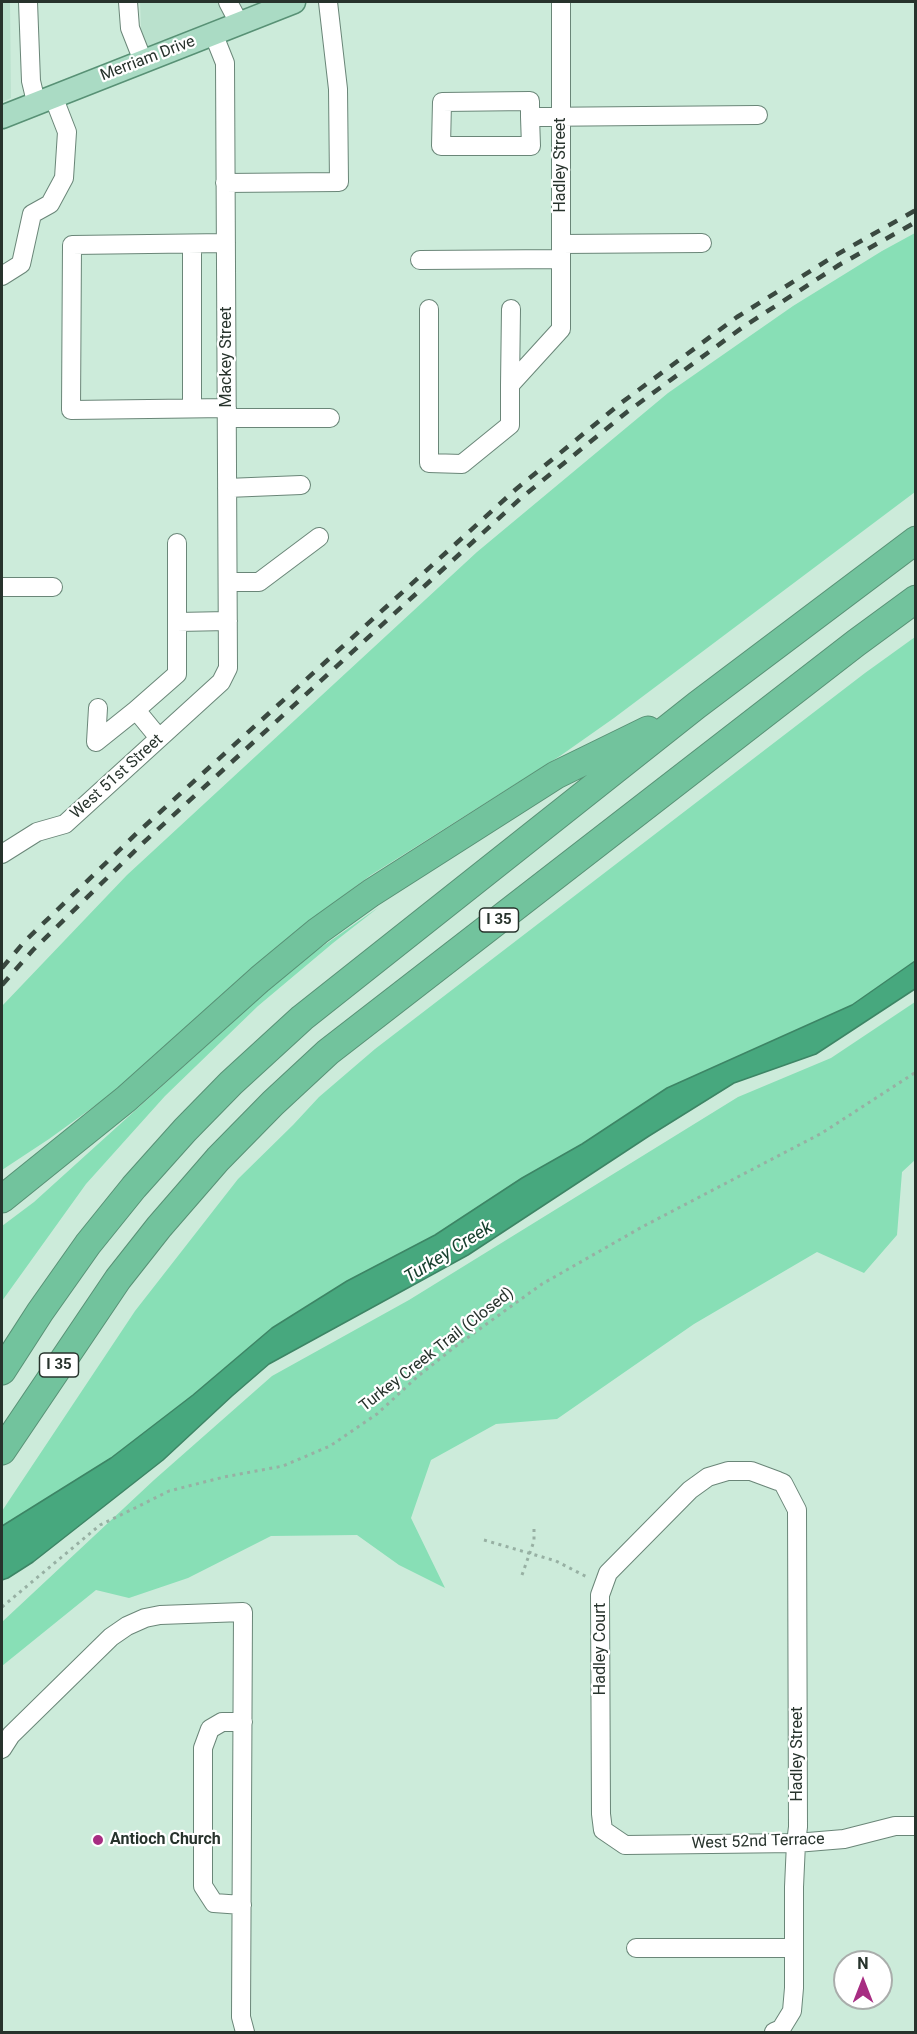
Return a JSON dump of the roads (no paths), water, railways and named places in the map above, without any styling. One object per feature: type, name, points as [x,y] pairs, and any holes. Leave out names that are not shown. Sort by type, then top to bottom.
[{"type":"highway","name":"I 35","points":[[2,1371],[74,1263],[134,1187],[231,1083],[302,1018],[697,705],[915,540]]},
{"type":"highway","name":"I 35","points":[[2,1451],[111,1289],[159,1227],[218,1159],[327,1052],[915,599]]},
{"type":"highway","points":[[2,1199],[126,1099],[260,979],[318,931],[371,893],[556,775],[697,705]]},
{"type":"main road","name":"Merriam Drive","points":[[2,117],[294,2]]},
{"type":"street","points":[[2,276],[21,264],[32,214],[50,204],[64,178],[67,132],[31,81],[28,2]]},
{"type":"street","points":[[128,2],[130,28],[143,61]]},
{"type":"street","points":[[228,2],[238,23]]},
{"type":"street","points":[[225,183],[339,182],[338,89],[328,2]]},
{"type":"street","name":"Hadley Street","points":[[510,385],[561,329],[561,2]]},
{"type":"street","name":"Mackey Street","points":[[213,33],[225,63],[228,668],[221,682]]},
{"type":"street","points":[[530,101],[530,117],[531,146],[441,146],[442,102],[530,101]]},
{"type":"street","points":[[530,117],[758,115]]},
{"type":"street","points":[[226,243],[72,245],[71,410],[192,408],[227,413],[330,417]]},
{"type":"street","points":[[420,260],[702,243]]},
{"type":"street","points":[[192,244],[192,408]]},
{"type":"street","points":[[429,309],[429,464],[462,464],[510,425],[511,309]]},
{"type":"street","points":[[227,488],[301,485]]},
{"type":"street","points":[[228,582],[259,582],[319,537]]},
{"type":"street","points":[[98,708],[96,742],[177,674],[177,543]]},
{"type":"street","points":[[2,587],[53,587]]},
{"type":"street","points":[[177,622],[228,621]]},
{"type":"street","name":"West 51st Street","points":[[2,854],[37,832],[65,824],[221,682]]},
{"type":"street","points":[[136,710],[159,738]]},
{"type":"street","name":"Hadley Court","points":[[603,1830],[600,1595],[608,1572],[690,1490],[708,1477],[728,1471],[751,1471],[778,1481]]},
{"type":"street","name":"Hadley Street","points":[[777,2031],[792,2011],[798,1827],[797,1510],[783,1484],[778,1481]]},
{"type":"street","points":[[2,1749],[11,1735],[111,1637],[128,1626],[145,1618],[160,1615],[243,1612],[241,2017],[245,2032]]},
{"type":"street","points":[[242,1905],[214,1903],[203,1886],[203,1748],[210,1729],[222,1722],[243,1722]]},
{"type":"street","name":"West 52nd Terrace","points":[[603,1830],[625,1845],[796,1843],[844,1839],[895,1826],[915,1826]]},
{"type":"street","points":[[636,1947],[794,1948]]},
{"type":"water","name":"Turkey Creek","points":[[915,961],[915,989],[816,1054],[734,1083],[468,1255],[269,1364],[163,1460],[33,1562],[2,1580],[2,1526],[111,1458],[193,1395],[272,1328],[347,1281],[435,1235],[522,1178],[582,1144],[667,1088],[852,1005]]},
{"type":"railway","points":[[2,968],[25,941],[137,833],[515,490],[621,403],[737,317],[836,255],[916,210]]},
{"type":"railway","points":[[2,985],[33,950],[143,843],[521,498],[627,412],[743,327],[839,265],[916,222]]},
{"type":"place","name":"Antioch Church","points":[[98,1840]]}]
